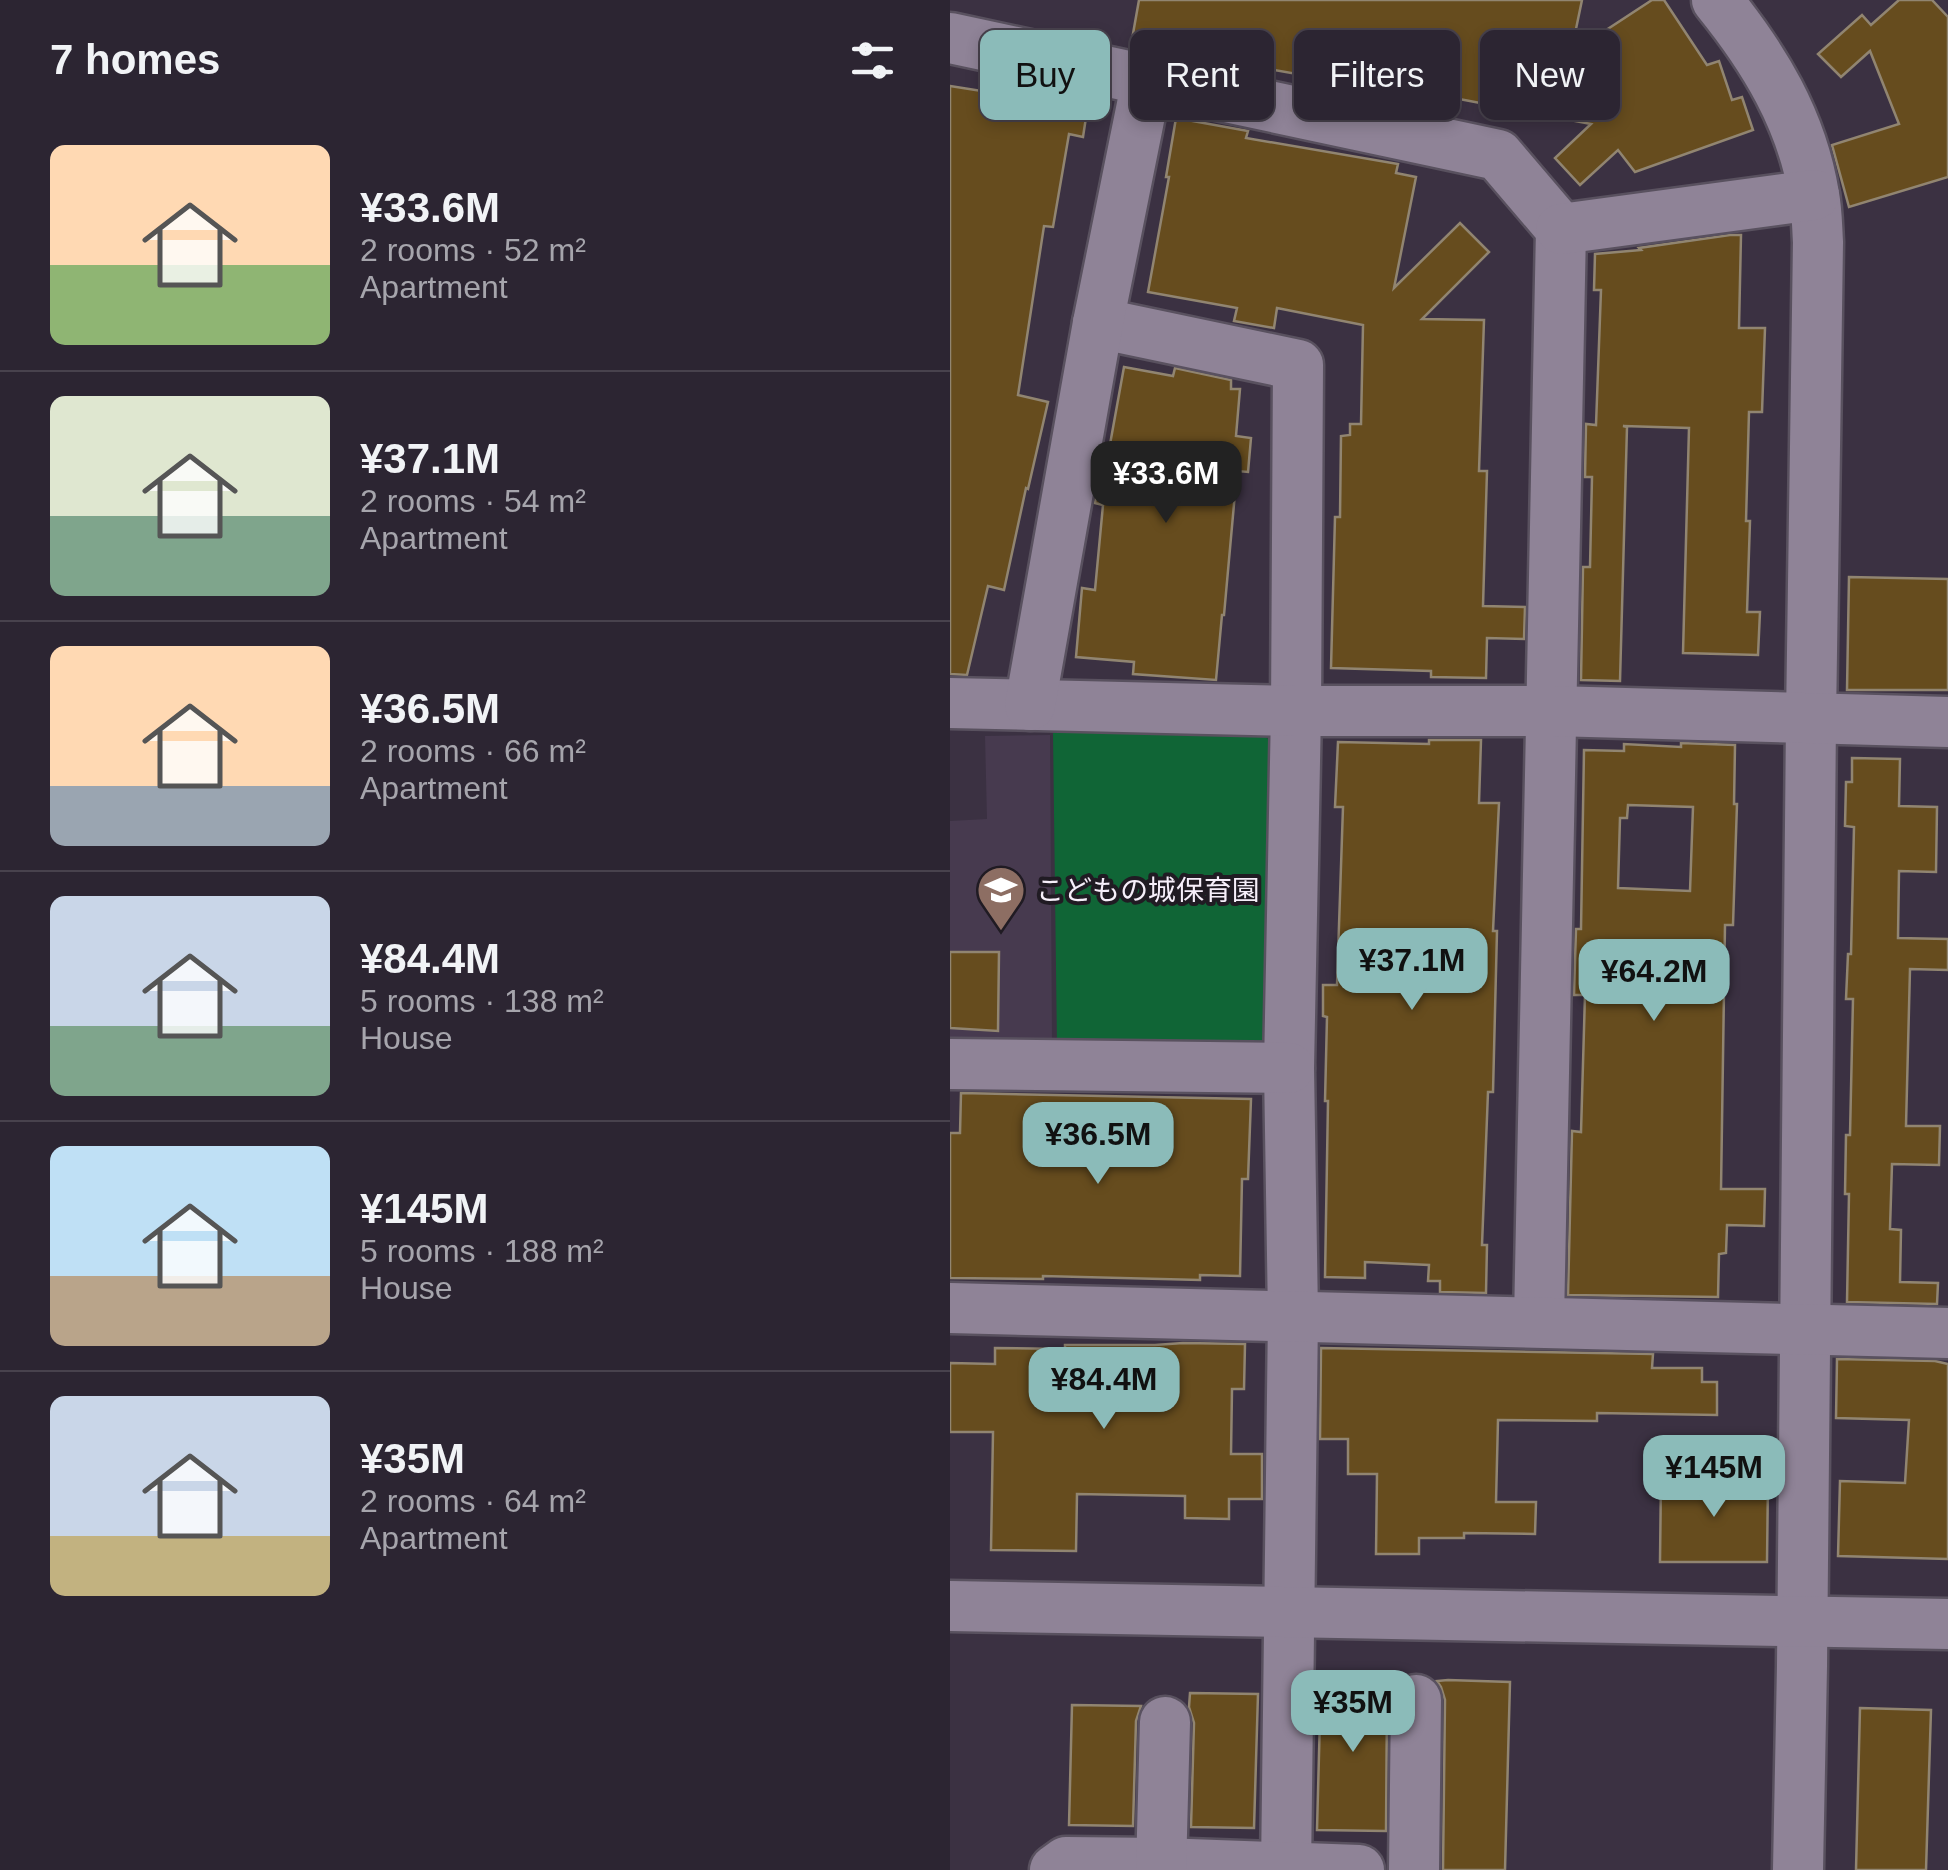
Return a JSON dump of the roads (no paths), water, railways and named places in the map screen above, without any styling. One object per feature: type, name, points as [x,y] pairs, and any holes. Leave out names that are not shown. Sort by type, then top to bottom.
[{"type":"street","points":[[1717,0],[1778,86],[1799,134],[1814,195],[1818,242],[1798,1870]]},
{"type":"street","points":[[950,38],[1130,77]]},
{"type":"street","points":[[1274,107],[1498,155],[1561,229],[1539,1322]]},
{"type":"street","points":[[1030,705],[1138,120]]},
{"type":"street","points":[[1561,229],[1814,195]]},
{"type":"street","points":[[1098,324],[1298,365],[1289,1068],[1293,1316],[1286,1868]]},
{"type":"street","points":[[950,703],[1948,722]]},
{"type":"street","points":[[950,1064],[1289,1068]]},
{"type":"street","points":[[950,1308],[1948,1333]]},
{"type":"street","points":[[950,1606],[1948,1624]]},
{"type":"street","points":[[1414,1870],[1416,1700]]},
{"type":"street","points":[[1161,1866],[1164,1722]]},
{"type":"street","points":[[1055,1870],[1066,1862],[1358,1870]]},
{"type":"place","name":"こどもの城保育園","points":[[1001,932]]}]
